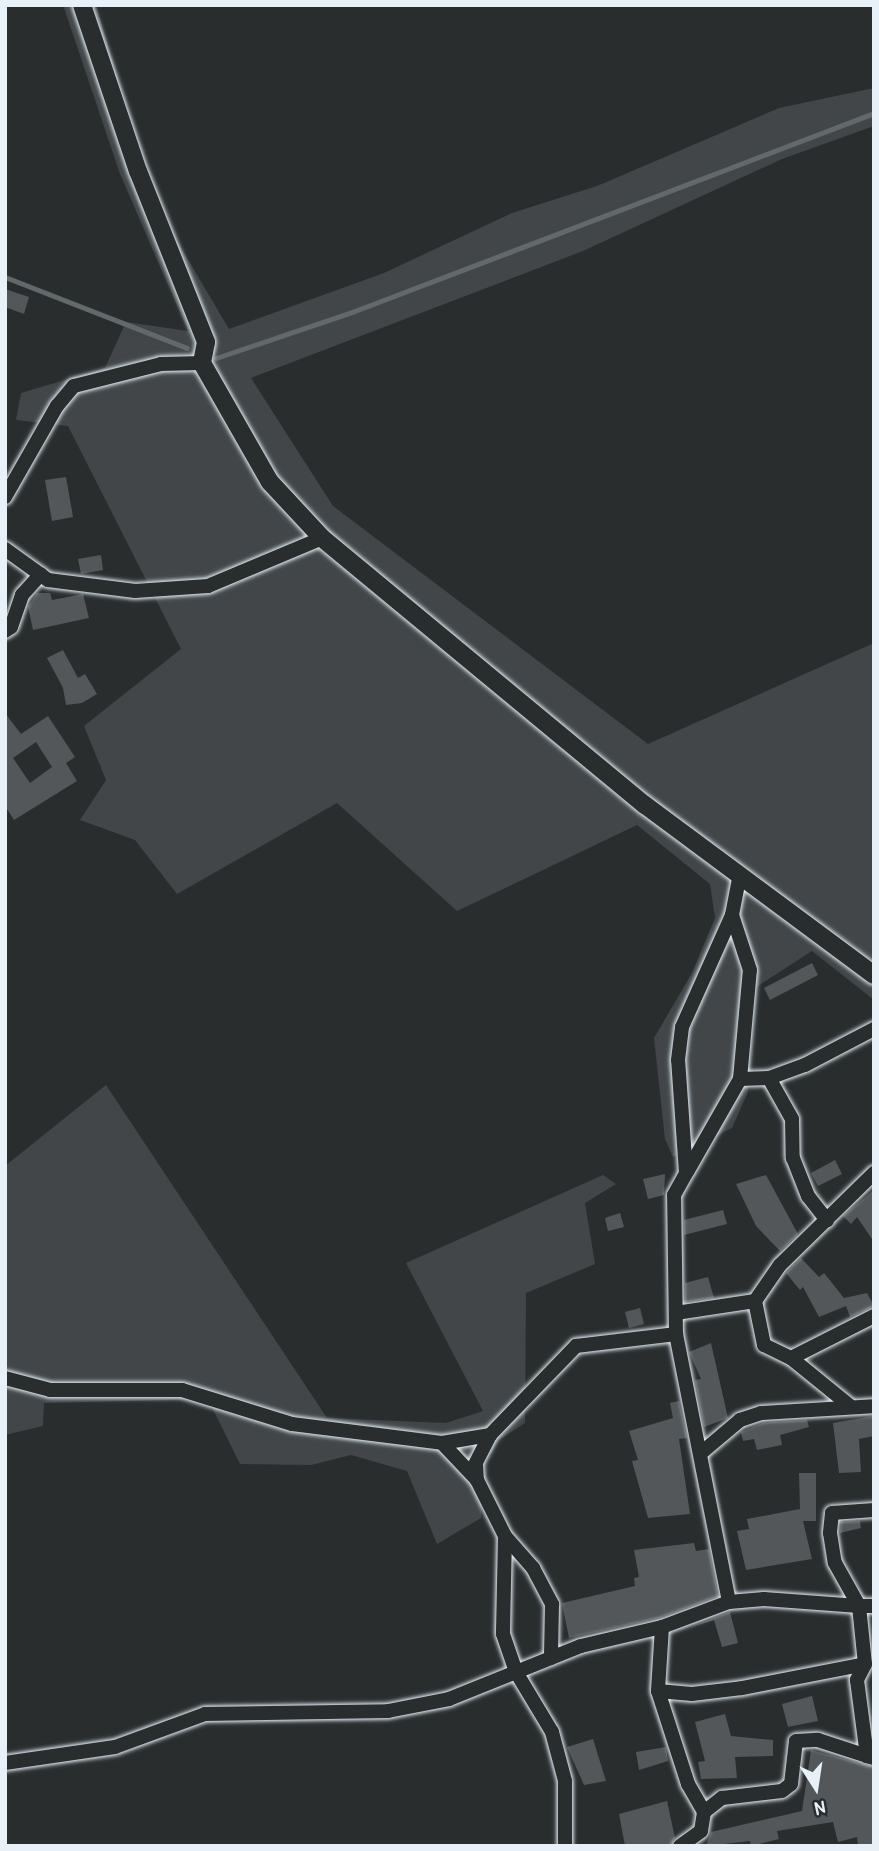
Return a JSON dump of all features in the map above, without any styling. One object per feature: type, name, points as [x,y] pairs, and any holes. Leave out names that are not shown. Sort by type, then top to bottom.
[{"type":"street","points":[[82,5],[138,171],[206,342],[202,363],[270,482],[322,538],[739,879],[874,975]]},
{"type":"street","points":[[5,497],[57,406],[74,386],[162,364],[202,363]]},
{"type":"street","points":[[5,549],[48,580],[135,592],[208,586],[322,538]]},
{"type":"street","points":[[5,631],[11,627],[22,595],[41,574]]},
{"type":"street","points":[[686,1173],[678,1060],[682,1027],[732,915],[739,879]]},
{"type":"street","points":[[729,1602],[676,1334],[674,1195],[740,1079],[750,970],[732,915]]},
{"type":"street","points":[[740,1079],[769,1078],[874,1029]]},
{"type":"street","points":[[769,1078],[792,1119],[793,1158],[803,1183],[827,1220]]},
{"type":"street","points":[[676,1314],[755,1301],[780,1265],[874,1173]]},
{"type":"street","points":[[755,1301],[764,1345],[791,1358],[850,1406]]},
{"type":"street","points":[[791,1358],[874,1317]]},
{"type":"street","points":[[477,1480],[476,1463],[489,1435],[576,1346],[676,1334]]},
{"type":"street","points":[[5,1378],[50,1390],[182,1390],[292,1424],[442,1443],[489,1435]]},
{"type":"street","points":[[701,1453],[740,1420],[761,1413],[874,1406]]},
{"type":"street","points":[[442,1443],[477,1480],[505,1536],[533,1568],[552,1604],[551,1658]]},
{"type":"street","points":[[704,1812],[722,1798],[782,1791],[791,1784],[796,1741],[818,1740],[870,1757],[857,1680],[865,1664],[859,1606],[835,1563],[832,1513],[874,1510]]},
{"type":"street","points":[[505,1536],[503,1634],[516,1672],[552,1732],[565,1781],[565,1846]]},
{"type":"street","points":[[5,1763],[115,1747],[205,1714],[388,1711],[450,1699],[581,1646],[662,1626],[729,1602],[801,1600],[874,1606]]},
{"type":"street","points":[[662,1626],[658,1691],[688,1784],[704,1812],[703,1839],[680,1846]]},
{"type":"street","points":[[658,1691],[692,1694],[742,1688],[865,1664]]},
{"type":"shaded area","points":[[63,5],[96,5],[154,202],[229,329],[384,273],[512,213],[597,186],[779,108],[874,88],[874,126],[782,159],[583,251],[251,378],[333,506],[648,744],[874,643],[874,1000],[812,951],[753,989],[748,1092],[732,1128],[673,1157],[665,1139],[654,1038],[692,973],[715,918],[710,884],[637,825],[457,911],[337,803],[177,894],[135,840],[80,820],[106,780],[84,726],[181,649],[68,426],[16,420],[21,393],[105,368],[126,322],[188,331],[120,174]]},
{"type":"shaded area","points":[[106,1085],[327,1418],[446,1423],[483,1411],[406,1263],[603,1175],[616,1184],[585,1203],[595,1264],[526,1293],[525,1423],[499,1440],[483,1465],[481,1518],[437,1544],[407,1471],[351,1455],[311,1465],[240,1464],[208,1399],[44,1403],[43,1426],[5,1435],[5,1166]]},
{"type":"building","points":[[5,289],[29,297],[24,314],[5,307]]},
{"type":"building","points":[[66,477],[73,517],[52,521],[45,480]]},
{"type":"building","points":[[101,555],[103,570],[81,574],[78,559]]},
{"type":"building","points":[[37,593],[50,593],[52,600],[83,594],[89,618],[33,630],[28,607]]},
{"type":"building","points":[[63,650],[78,678],[85,674],[97,694],[82,703],[66,705],[63,688],[47,658]]},
{"type":"building","points":[[5,713],[21,734],[48,716],[75,757],[66,763],[77,781],[14,820],[5,806]],"holes":[[[36,742],[52,767],[30,783],[13,758]]]},
{"type":"building","points":[[812,963],[818,975],[770,1000],[764,988]]},
{"type":"building","points":[[835,1160],[842,1174],[818,1186],[811,1173]]},
{"type":"building","points":[[665,1174],[664,1195],[648,1199],[643,1179]]},
{"type":"building","points":[[766,1175],[798,1234],[780,1251],[756,1226],[736,1184]]},
{"type":"building","points":[[874,1190],[874,1242],[857,1217],[851,1224],[843,1216]]},
{"type":"building","points":[[723,1210],[727,1224],[684,1235],[684,1220]]},
{"type":"building","points":[[620,1213],[624,1227],[608,1231],[605,1218]]},
{"type":"building","points":[[801,1258],[819,1277],[824,1273],[844,1298],[867,1293],[874,1306],[850,1317],[846,1306],[819,1317],[803,1287],[800,1290],[786,1273]]},
{"type":"building","points":[[708,1277],[714,1298],[685,1302],[685,1283]]},
{"type":"building","points":[[640,1308],[644,1324],[629,1328],[625,1312]]},
{"type":"building","points":[[711,1343],[728,1418],[704,1427],[695,1380],[701,1379],[689,1352]]},
{"type":"building","points":[[679,1401],[687,1438],[679,1439],[690,1514],[648,1518],[632,1461],[638,1460],[629,1431],[673,1418],[670,1403]]},
{"type":"building","points":[[874,1416],[874,1436],[859,1439],[861,1472],[839,1473],[833,1423]]},
{"type":"building","points":[[807,1420],[809,1427],[780,1435],[782,1445],[757,1450],[754,1439],[743,1441],[741,1432],[763,1423]]},
{"type":"building","points":[[799,1473],[816,1473],[816,1521],[803,1521],[812,1559],[746,1570],[737,1531],[749,1529],[747,1519],[800,1509]]},
{"type":"building","points":[[860,1521],[861,1528],[840,1533],[841,1522]]},
{"type":"building","points":[[694,1543],[696,1551],[709,1549],[718,1596],[659,1618],[569,1638],[562,1603],[635,1586],[634,1578],[639,1577],[634,1550]]},
{"type":"building","points":[[730,1612],[738,1643],[722,1647],[714,1620],[691,1627]]},
{"type":"building","points":[[812,1696],[818,1721],[788,1727],[782,1704]]},
{"type":"building","points":[[725,1714],[731,1736],[773,1740],[773,1756],[735,1757],[737,1778],[701,1779],[698,1762],[705,1761],[695,1722]]},
{"type":"building","points":[[593,1739],[606,1781],[584,1785],[567,1747]]},
{"type":"building","points":[[666,1747],[668,1761],[639,1770],[636,1752]]},
{"type":"building","points":[[811,1750],[874,1767],[874,1846],[858,1846],[857,1837],[838,1842],[833,1822],[777,1831],[779,1839],[751,1846],[750,1841],[706,1846],[711,1832],[802,1811]]},
{"type":"building","points":[[667,1801],[675,1838],[671,1845],[625,1846],[619,1814]]},
{"type":"waterway","points":[[216,358],[352,312],[874,113]]},
{"type":"waterway","points":[[5,277],[187,348]]}]
